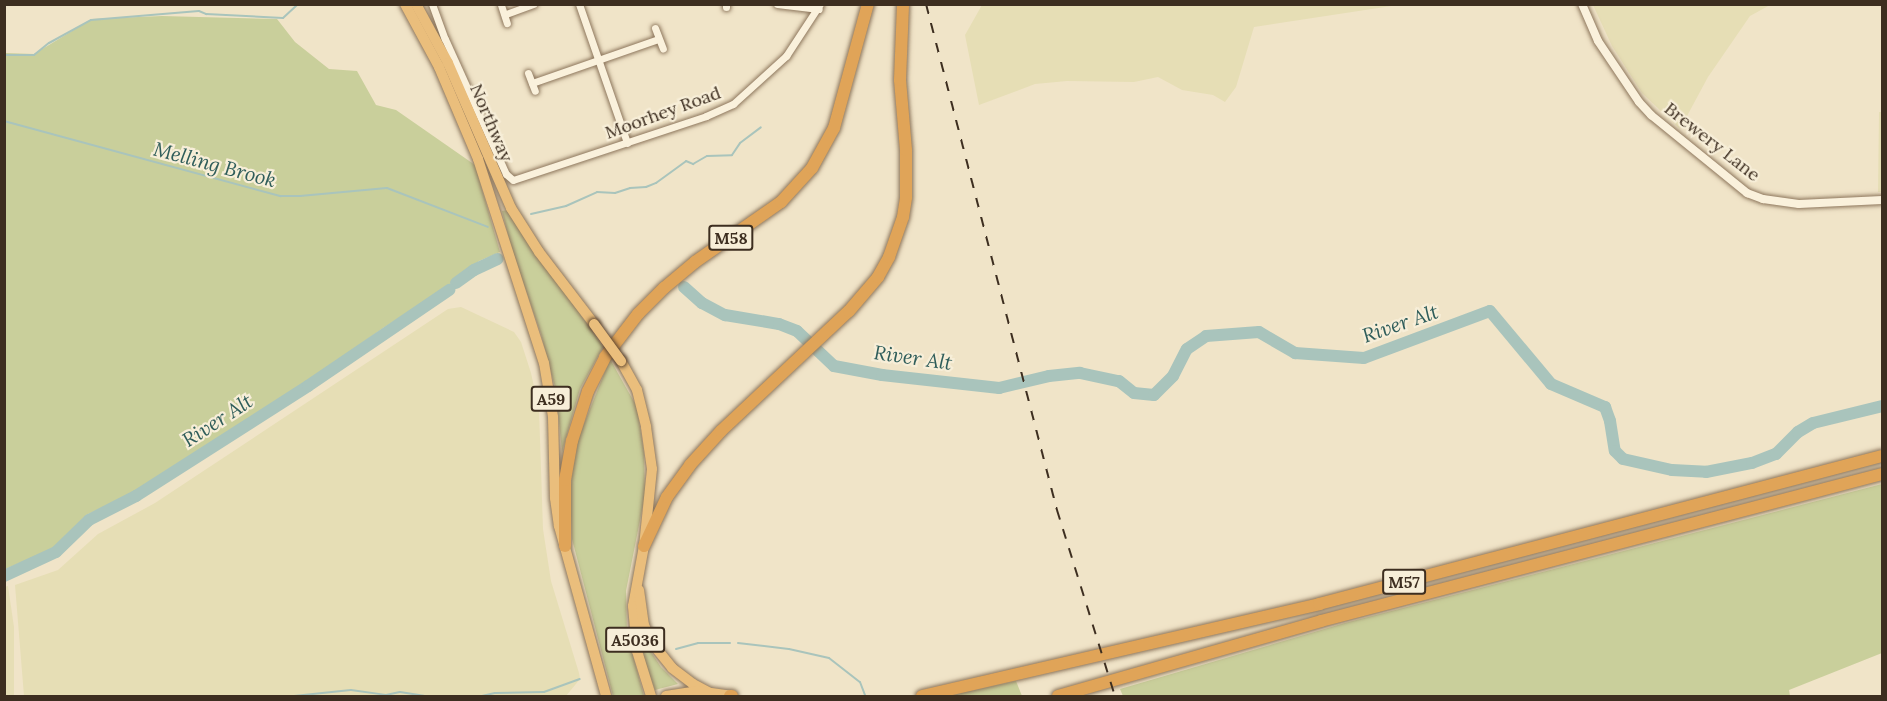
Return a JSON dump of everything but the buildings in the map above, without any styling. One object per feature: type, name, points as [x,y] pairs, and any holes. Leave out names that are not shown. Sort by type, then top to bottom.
[{"type":"highway","name":"Northway","points":[[405,4],[423,34],[460,114],[511,257],[550,393],[555,498],[565,546]]},
{"type":"highway","name":"Northway","points":[[416,4],[448,63],[511,208],[539,252],[621,362],[636,390],[650,450],[651,490],[638,581]]},
{"type":"highway","name":"M58","points":[[565,546],[565,480],[572,441],[585,399],[605,357],[634,318],[664,288],[695,262],[781,202],[812,168],[834,128],[868,4]]},
{"type":"highway","points":[[644,546],[668,497],[690,465],[721,431],[826,333],[878,277],[889,257],[903,217],[906,173],[900,46],[903,4]]},
{"type":"highway","name":"M57","points":[[922,696],[1319,604],[1882,456]]},
{"type":"highway","name":"M57","points":[[1059,696],[1321,621],[1882,474]]},
{"type":"highway","name":"A59","points":[[565,546],[605,695]]},
{"type":"highway","points":[[638,581],[644,625],[652,643],[672,668],[708,692]]},
{"type":"highway","name":"A5036","points":[[638,581],[633,606],[633,628],[637,651],[651,696]]},
{"type":"highway","points":[[666,696],[682,692],[708,692],[731,696]]},
{"type":"street","name":"Northway","points":[[432,4],[445,39],[506,174],[512,180]]},
{"type":"street","points":[[501,4],[507,23]]},
{"type":"street","points":[[506,14],[533,4]]},
{"type":"street","points":[[579,4],[627,143]]},
{"type":"street","points":[[777,4],[820,7]]},
{"type":"street","name":"Brewery Lane","points":[[1582,4],[1598,41],[1639,102],[1668,129],[1747,193],[1763,199],[1799,204],[1882,200]]},
{"type":"street","name":"Moorhey Road","points":[[512,180],[706,116],[732,104],[786,56],[820,7]]},
{"type":"street","points":[[655,28],[663,49]]},
{"type":"street","points":[[532,83],[658,39]]},
{"type":"street","points":[[528,73],[535,91]]},
{"type":"shaded area","points":[[1593,4],[1770,5],[1750,16],[1708,77],[1680,129],[1642,93],[1612,46]]},
{"type":"shaded area","points":[[982,5],[1398,5],[1254,27],[1236,87],[1225,102],[1213,95],[1182,90],[1158,77],[1134,82],[1067,81],[1035,84],[979,105],[965,35]]},
{"type":"shaded area","points":[[1879,112],[1882,112],[1882,192],[1878,192]]},
{"type":"shaded area","points":[[461,307],[514,332],[521,342],[531,373],[539,409],[543,529],[551,581],[580,679],[566,696],[24,696],[15,585],[58,570],[98,534],[155,503],[448,309]]},
{"type":"shaded area","points":[[8,586],[14,627],[14,696],[5,696],[4,587]]},
{"type":"green space","points":[[162,16],[277,19],[295,42],[329,69],[357,71],[376,105],[396,110],[475,165],[500,252],[479,261],[440,292],[383,328],[308,381],[133,493],[86,515],[54,549],[5,569],[5,53],[34,54],[92,19]]},
{"type":"green space","points":[[508,210],[603,347],[580,389],[562,452],[556,391],[541,334],[511,247],[502,211]]},
{"type":"green space","points":[[610,359],[637,407],[644,453],[645,495],[626,591],[627,634],[644,696],[613,696],[572,539],[570,493],[576,444]]},
{"type":"green space","points":[[1882,484],[1882,653],[1789,690],[1790,696],[1123,696],[1120,689],[1345,623]]},
{"type":"green space","points":[[641,637],[661,667],[678,684],[655,690],[644,659]]},
{"type":"green space","points":[[1016,681],[1022,696],[948,696]]},
{"type":"waterway","points":[[4,55],[34,55],[49,43],[91,20],[199,11],[206,14],[283,18],[298,4]]},
{"type":"waterway","name":"Melling Brook","points":[[4,121],[281,196],[387,188],[488,227]]},
{"type":"waterway","name":"Melling Brook","points":[[531,214],[566,206],[597,192],[615,193],[630,188],[646,187],[656,183],[686,161],[693,164],[707,156],[732,155],[740,143],[761,127]]},
{"type":"waterway","name":"River Alt","points":[[456,283],[474,270],[498,259]]},
{"type":"waterway","name":"River Alt","points":[[684,287],[702,303],[725,315],[779,324],[797,331],[834,366],[882,375],[999,388],[1049,376],[1080,373],[1119,381],[1134,393],[1154,395],[1173,376],[1187,349],[1206,336],[1259,332],[1295,353],[1364,358],[1490,311],[1551,384],[1605,407],[1615,451],[1623,459],[1672,470],[1706,472],[1752,463],[1776,454],[1798,432],[1813,423],[1882,406]]},
{"type":"waterway","name":"River Alt","points":[[4,576],[56,552],[89,520],[136,496],[308,386],[449,290]]},
{"type":"waterway","points":[[676,649],[698,643],[730,643]]},
{"type":"waterway","points":[[738,643],[789,649],[829,658],[860,682],[865,695]]},
{"type":"waterway","points":[[482,696],[495,693],[544,692],[580,679]]},
{"type":"waterway","points":[[294,696],[351,690],[386,695],[400,692],[424,696]]},
{"type":"railway","points":[[926,4],[1057,510],[1115,696]]}]
